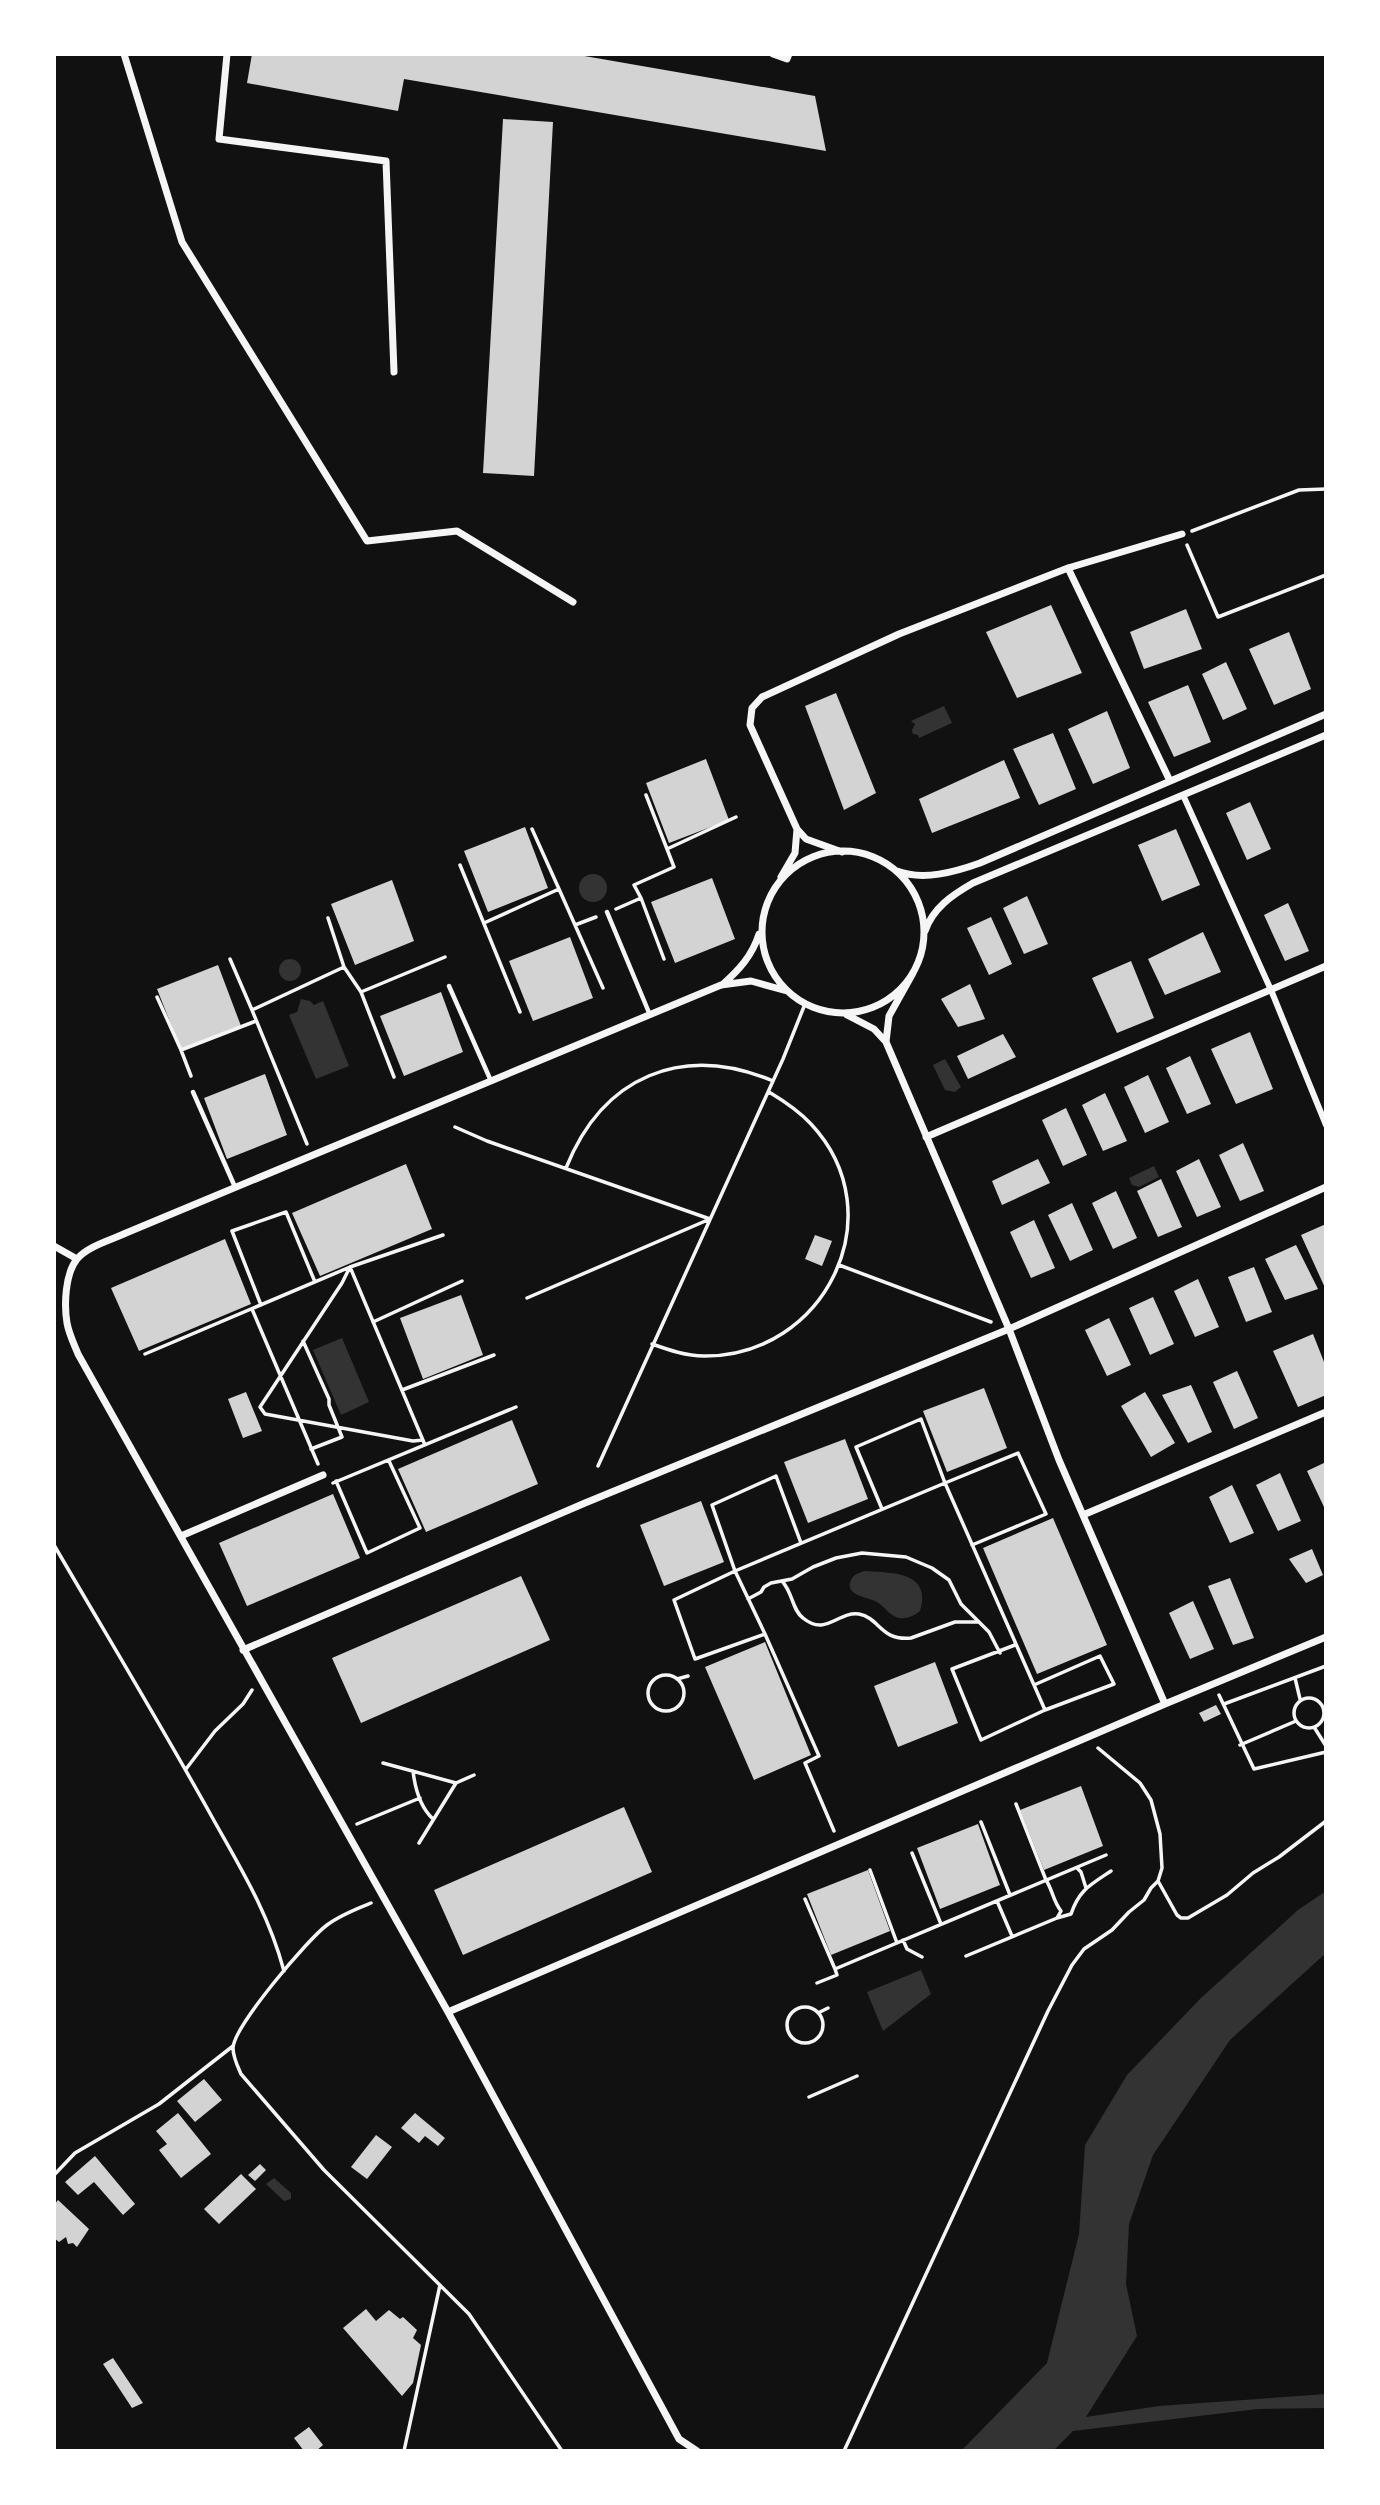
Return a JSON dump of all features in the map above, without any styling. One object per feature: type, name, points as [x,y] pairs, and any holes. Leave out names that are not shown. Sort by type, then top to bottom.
[{"type":"street","points":[[124,54],[182,242],[367,541],[457,531],[573,602]]},
{"type":"street","points":[[227,54],[219,139],[386,161],[394,372]]},
{"type":"street","points":[[773,54],[787,59],[789,54]]},
{"type":"street","points":[[842,852],[806,839],[796,830],[750,725],[752,708],[762,697],[899,634],[1069,568],[1182,534]]},
{"type":"street","points":[[1069,568],[1170,781]]},
{"type":"street","points":[[780,881],[798,865],[831,852],[865,855],[895,870],[916,876],[967,868],[1326,714]]},
{"type":"street","points":[[886,1042],[889,1016],[919,961],[924,935],[933,915],[973,883],[1326,735]]},
{"type":"street","points":[[1183,795],[1271,990],[1326,1125]]},
{"type":"street","points":[[721,985],[741,968],[756,944],[767,903],[795,853],[796,830]]},
{"type":"street","points":[[895,870],[917,895],[924,935]]},
{"type":"street","points":[[762,927],[768,963],[787,991],[805,1004],[839,1013],[867,1025],[886,1042],[1009,1329],[1083,1515],[1166,1704]]},
{"type":"street","points":[[926,1137],[1326,966]]},
{"type":"street","points":[[839,1013],[863,1011],[886,1001],[913,973]]},
{"type":"street","points":[[697,2451],[679,2439],[448,2012],[78,1354],[67,1323],[67,1288],[77,1259],[126,1233],[721,985],[751,981],[787,991]]},
{"type":"street","points":[[243,1650],[585,1503],[1009,1329],[1326,1187]]},
{"type":"street","points":[[54,1246],[77,1259]]},
{"type":"street","points":[[1083,1515],[1326,1412]]},
{"type":"street","points":[[181,1536],[323,1475]]},
{"type":"street","points":[[448,2012],[1326,1637]]},
{"type":"lane","points":[[607,912],[650,1015]]},
{"type":"lane","points":[[449,986],[491,1081]]},
{"type":"lane","points":[[193,1092],[235,1188]]},
{"type":"path","points":[[1326,489],[1298,490],[1182,534],[1218,617],[1326,575]]},
{"type":"path","points":[[646,795],[674,867],[634,885],[664,959]]},
{"type":"path","points":[[667,849],[736,817]]},
{"type":"path","points":[[532,830],[603,988]]},
{"type":"path","points":[[460,865],[520,1012]]},
{"type":"path","points":[[484,923],[559,889]]},
{"type":"path","points":[[575,925],[641,898]]},
{"type":"path","points":[[328,918],[344,967],[361,992],[394,1077]]},
{"type":"path","points":[[361,992],[445,957]]},
{"type":"path","points":[[230,959],[311,1156]]},
{"type":"path","points":[[251,1010],[344,967]]},
{"type":"path","points":[[157,997],[191,1076]]},
{"type":"path","points":[[598,1466],[774,1081],[805,1004]]},
{"type":"path","points":[[181,1049],[256,1021]]},
{"type":"path","points":[[566,1168],[574,1147],[601,1109],[628,1087],[660,1072],[682,1066],[729,1066],[774,1081]]},
{"type":"path","points":[[652,1344],[702,1356],[727,1355],[751,1349],[775,1340],[796,1326],[829,1288],[845,1247],[848,1210],[837,1165],[813,1125],[800,1112],[768,1092]]},
{"type":"path","points":[[455,1127],[710,1219]]},
{"type":"path","points":[[261,1305],[232,1231],[286,1212],[316,1282]]},
{"type":"path","points":[[527,1298],[710,1219]]},
{"type":"path","points":[[145,1354],[350,1267],[443,1235]]},
{"type":"path","points":[[839,1265],[1009,1329]]},
{"type":"path","points":[[350,1267],[424,1442]]},
{"type":"path","points":[[350,1267],[260,1406],[265,1414],[424,1442]]},
{"type":"path","points":[[373,1322],[462,1281]]},
{"type":"path","points":[[251,1309],[327,1485],[389,1460],[424,1442],[516,1407]]},
{"type":"path","points":[[303,1341],[342,1437],[311,1448]]},
{"type":"path","points":[[402,1390],[494,1355]]},
{"type":"path","points":[[883,1509],[856,1447],[921,1419],[945,1483],[1045,1710]]},
{"type":"path","points":[[765,1634],[695,1659],[674,1600],[735,1571],[1018,1453],[1046,1514],[972,1545]]},
{"type":"path","points":[[336,1482],[367,1553],[420,1528],[389,1460]]},
{"type":"path","points":[[801,1544],[776,1476],[712,1505],[735,1571],[818,1756],[806,1763],[839,1844]]},
{"type":"path","points":[[54,1545],[186,1769],[255,1894],[275,1936],[284,1971]]},
{"type":"path","points":[[747,1599],[771,1583],[792,1579],[823,1563],[848,1555],[888,1554],[906,1557],[932,1568],[949,1580],[961,1604],[989,1632],[1000,1653]]},
{"type":"path","points":[[782,1581],[791,1593],[800,1617],[817,1624],[831,1624],[845,1616],[860,1614],[872,1620],[888,1635],[903,1639],[955,1622],[979,1623]]},
{"type":"path","points":[[1015,1645],[1000,1653],[952,1669],[981,1740],[1045,1710],[1114,1684],[1100,1656],[1034,1685]]},
{"type":"path","points":[[1326,1666],[1224,1704],[1254,1769],[1326,1752]]},
{"type":"path","points":[[677,1679],[684,1698],[673,1710],[662,1711],[651,1702],[648,1693],[653,1682],[663,1676],[677,1679],[688,1676]]},
{"type":"path","points":[[1295,1678],[1301,1700],[1294,1712],[1296,1721],[1304,1727],[1314,1727],[1324,1716],[1324,1705],[1315,1699],[1301,1700]]},
{"type":"path","points":[[186,1769],[215,1731],[243,1704],[260,1680]]},
{"type":"path","points":[[643,1705],[651,1702]]},
{"type":"path","points":[[1241,1744],[1296,1721]]},
{"type":"path","points":[[1314,1727],[1326,1746]]},
{"type":"path","points":[[844,2451],[1048,2011],[1072,1965],[1084,1949],[1112,1930],[1144,1900],[1158,1881],[1162,1868],[1160,1835],[1151,1800],[1140,1783],[1089,1738]]},
{"type":"path","points":[[383,1763],[456,1783]]},
{"type":"path","points":[[413,1771],[420,1798],[433,1819]]},
{"type":"path","points":[[419,1843],[456,1783],[474,1775]]},
{"type":"path","points":[[345,1829],[420,1798]]},
{"type":"path","points":[[1016,1804],[1052,1889],[1054,1903],[1060,1911],[1057,1918]]},
{"type":"path","points":[[1158,1881],[1177,1915],[1188,1918],[1227,1895],[1326,1821]]},
{"type":"path","points":[[981,1822],[1010,1895]]},
{"type":"path","points":[[912,1853],[941,1924]]},
{"type":"path","points":[[835,1969],[1106,1855]]},
{"type":"path","points":[[1077,1867],[1086,1888]]},
{"type":"path","points":[[870,1870],[900,1942],[922,1957]]},
{"type":"path","points":[[966,1956],[1071,1914],[1076,1899],[1086,1888],[1111,1871]]},
{"type":"path","points":[[384,1898],[352,1910],[327,1925],[305,1946],[237,2036],[233,2046],[234,2059],[240,2074],[324,2170],[469,2314],[562,2451]]},
{"type":"path","points":[[805,1899],[837,1975],[817,1983]]},
{"type":"path","points":[[997,1901],[1012,1936]]},
{"type":"path","points":[[807,2007],[818,2013],[823,2023],[820,2034],[811,2042],[794,2040],[787,2030],[788,2018],[796,2009],[807,2007]]},
{"type":"path","points":[[818,2013],[828,2008]]},
{"type":"path","points":[[781,2032],[787,2030]]},
{"type":"path","points":[[54,2175],[75,2153],[159,2104],[233,2046]]},
{"type":"path","points":[[809,2096],[857,2076]]},
{"type":"path","points":[[404,2451],[440,2285]]},
{"type":"shaded area","points":[[944,706],[952,723],[919,738],[913,734],[915,724],[911,721]]},
{"type":"shaded area","points":[[593,874],[603,878],[607,888],[603,898],[593,902],[583,898],[579,888],[583,878]]},
{"type":"shaded area","points":[[290,959],[298,962],[301,970],[298,978],[290,981],[282,978],[279,970],[282,962]]},
{"type":"shaded area","points":[[301,999],[314,1005],[323,1001],[349,1066],[316,1079],[289,1015],[297,1012]]},
{"type":"shaded area","points":[[945,1059],[961,1087],[955,1092],[945,1090],[933,1065]]},
{"type":"shaded area","points":[[1154,1166],[1159,1177],[1139,1187],[1132,1185],[1129,1178]]},
{"type":"shaded area","points":[[342,1338],[369,1402],[341,1415],[313,1350]]},
{"type":"shaded area","points":[[864,1571],[897,1574],[915,1581],[922,1598],[920,1611],[910,1617],[899,1618],[877,1602],[854,1593],[851,1580]]},
{"type":"shaded area","points":[[1326,1891],[1326,1953],[1230,2040],[1153,2155],[1129,2224],[1126,2284],[1137,2336],[1086,2417],[1159,2406],[1326,2394],[1326,2408],[1258,2409],[1073,2431],[1053,2451],[961,2451],[1047,2363],[1079,2234],[1085,2145],[1127,2075],[1201,1998],[1298,1910]]},
{"type":"shaded area","points":[[921,1970],[931,1994],[883,2031],[867,1992]]},
{"type":"shaded area","points":[[274,2178],[291,2193],[291,2199],[284,2201],[266,2184]]},
{"type":"building","points":[[252,54],[573,54],[815,96],[826,151],[404,79],[398,111],[247,83]]},
{"type":"building","points":[[503,119],[553,122],[534,476],[483,473]]},
{"type":"building","points":[[1051,605],[1082,673],[1017,698],[986,632]]},
{"type":"building","points":[[1186,609],[1202,649],[1144,669],[1130,632]]},
{"type":"building","points":[[1289,632],[1311,689],[1274,705],[1249,649]]},
{"type":"building","points":[[1226,662],[1247,709],[1223,720],[1202,674]]},
{"type":"building","points":[[1188,685],[1211,742],[1174,757],[1148,702]]},
{"type":"building","points":[[836,693],[876,793],[844,810],[805,706]]},
{"type":"building","points":[[1107,711],[1130,768],[1093,784],[1068,729]]},
{"type":"building","points":[[1053,733],[1076,789],[1039,805],[1013,749]]},
{"type":"building","points":[[706,759],[729,820],[669,843],[646,783]]},
{"type":"building","points":[[1004,760],[1020,798],[932,833],[919,799]]},
{"type":"building","points":[[1250,802],[1271,849],[1247,860],[1226,813]]},
{"type":"building","points":[[525,827],[548,888],[488,912],[464,851]]},
{"type":"building","points":[[1176,829],[1200,885],[1162,901],[1138,845]]},
{"type":"building","points":[[712,878],[735,939],[675,963],[651,902]]},
{"type":"building","points":[[392,880],[414,941],[355,965],[331,904]]},
{"type":"building","points":[[1027,896],[1048,944],[1024,954],[1003,908]]},
{"type":"building","points":[[1288,903],[1309,951],[1285,961],[1264,915]]},
{"type":"building","points":[[991,917],[1012,964],[989,975],[967,928]]},
{"type":"building","points":[[1203,932],[1221,972],[1165,995],[1148,959]]},
{"type":"building","points":[[570,937],[593,998],[533,1021],[509,961]]},
{"type":"building","points":[[1131,961],[1154,1018],[1117,1033],[1092,978]]},
{"type":"building","points":[[218,965],[241,1026],[181,1050],[157,989]]},
{"type":"building","points":[[970,984],[985,1019],[958,1027],[941,999]]},
{"type":"building","points":[[441,992],[463,1052],[404,1076],[380,1016]]},
{"type":"building","points":[[1250,1032],[1273,1089],[1236,1104],[1211,1049]]},
{"type":"building","points":[[1003,1034],[1016,1057],[968,1079],[957,1056]]},
{"type":"building","points":[[1190,1056],[1211,1104],[1187,1114],[1166,1068]]},
{"type":"building","points":[[265,1074],[287,1135],[227,1159],[204,1098]]},
{"type":"building","points":[[1148,1075],[1169,1122],[1145,1133],[1124,1087]]},
{"type":"building","points":[[1105,1093],[1127,1141],[1103,1151],[1082,1105]]},
{"type":"building","points":[[1066,1108],[1087,1155],[1063,1166],[1042,1120]]},
{"type":"building","points":[[1243,1143],[1264,1191],[1240,1201],[1219,1155]]},
{"type":"building","points":[[1038,1159],[1050,1183],[1002,1205],[992,1181]]},
{"type":"building","points":[[1199,1159],[1221,1207],[1197,1217],[1176,1171]]},
{"type":"building","points":[[406,1164],[432,1229],[320,1276],[292,1213]]},
{"type":"building","points":[[1161,1179],[1182,1227],[1158,1237],[1137,1191]]},
{"type":"building","points":[[1116,1191],[1137,1238],[1113,1249],[1092,1203]]},
{"type":"building","points":[[1072,1203],[1093,1250],[1070,1261],[1048,1215]]},
{"type":"building","points":[[1034,1220],[1055,1268],[1031,1278],[1010,1232]]},
{"type":"building","points":[[1326,1224],[1326,1290],[1301,1235]]},
{"type":"building","points":[[815,1235],[832,1241],[822,1266],[805,1259]]},
{"type":"building","points":[[225,1239],[251,1304],[139,1351],[111,1288]]},
{"type":"building","points":[[1296,1245],[1318,1289],[1285,1300],[1265,1259]]},
{"type":"building","points":[[1254,1267],[1272,1312],[1246,1322],[1228,1277]]},
{"type":"building","points":[[1198,1279],[1219,1327],[1195,1337],[1174,1291]]},
{"type":"building","points":[[461,1295],[483,1355],[423,1379],[400,1318]]},
{"type":"building","points":[[1153,1297],[1174,1344],[1150,1355],[1129,1308]]},
{"type":"building","points":[[1109,1318],[1131,1365],[1107,1376],[1085,1330]]},
{"type":"building","points":[[1313,1334],[1326,1367],[1326,1395],[1298,1407],[1273,1351]]},
{"type":"building","points":[[1237,1371],[1258,1418],[1234,1429],[1213,1382]]},
{"type":"building","points":[[1191,1385],[1212,1432],[1188,1443],[1162,1395]]},
{"type":"building","points":[[984,1388],[1007,1448],[947,1472],[923,1411]]},
{"type":"building","points":[[246,1392],[262,1431],[243,1438],[228,1399]]},
{"type":"building","points":[[1145,1392],[1175,1443],[1151,1457],[1121,1406]]},
{"type":"building","points":[[512,1420],[538,1484],[426,1532],[398,1469]]},
{"type":"building","points":[[845,1439],[868,1499],[808,1523],[784,1462]]},
{"type":"building","points":[[1326,1462],[1326,1506],[1324,1507],[1307,1471]]},
{"type":"building","points":[[1280,1473],[1301,1521],[1278,1531],[1256,1485]]},
{"type":"building","points":[[1232,1485],[1254,1533],[1230,1543],[1209,1497]]},
{"type":"building","points":[[333,1494],[360,1558],[247,1606],[219,1543]]},
{"type":"building","points":[[701,1501],[724,1562],[664,1586],[640,1525]]},
{"type":"building","points":[[1053,1518],[1107,1645],[1037,1674],[983,1548]]},
{"type":"building","points":[[1312,1549],[1323,1575],[1306,1583],[1289,1559]]},
{"type":"building","points":[[521,1576],[550,1640],[361,1723],[332,1658]]},
{"type":"building","points":[[1230,1578],[1254,1638],[1233,1645],[1208,1586]]},
{"type":"building","points":[[1193,1601],[1214,1649],[1190,1659],[1169,1613]]},
{"type":"building","points":[[765,1642],[811,1755],[754,1780],[705,1667]]},
{"type":"building","points":[[935,1662],[958,1723],[898,1747],[874,1686]]},
{"type":"building","points":[[1216,1705],[1221,1714],[1204,1722],[1199,1713]]},
{"type":"building","points":[[1081,1786],[1103,1846],[1044,1870],[1020,1810]]},
{"type":"building","points":[[624,1807],[652,1872],[463,1955],[434,1890]]},
{"type":"building","points":[[978,1824],[1000,1885],[940,1909],[917,1848]]},
{"type":"building","points":[[868,1870],[890,1931],[831,1955],[807,1894]]},
{"type":"building","points":[[204,2079],[222,2100],[195,2122],[177,2101]]},
{"type":"building","points":[[178,2113],[211,2154],[181,2178],[159,2150],[167,2144],[156,2131]]},
{"type":"building","points":[[415,2113],[445,2138],[438,2146],[425,2136],[419,2143],[401,2128]]},
{"type":"building","points":[[376,2135],[392,2147],[367,2179],[351,2167]]},
{"type":"building","points":[[95,2156],[135,2204],[123,2215],[94,2182],[78,2195],[65,2182]]},
{"type":"building","points":[[260,2164],[266,2170],[255,2181],[248,2175]]},
{"type":"building","points":[[241,2174],[256,2189],[219,2224],[204,2209]]},
{"type":"building","points":[[58,2200],[89,2229],[77,2247],[73,2243],[68,2244],[66,2237],[59,2242],[54,2238],[54,2205]]},
{"type":"building","points":[[366,2309],[376,2321],[389,2310],[400,2319],[403,2317],[417,2330],[413,2338],[421,2345],[413,2383],[402,2396],[343,2328]]},
{"type":"building","points":[[113,2358],[143,2403],[132,2408],[103,2364]]},
{"type":"building","points":[[309,2427],[323,2445],[316,2451],[304,2451],[294,2438]]}]
